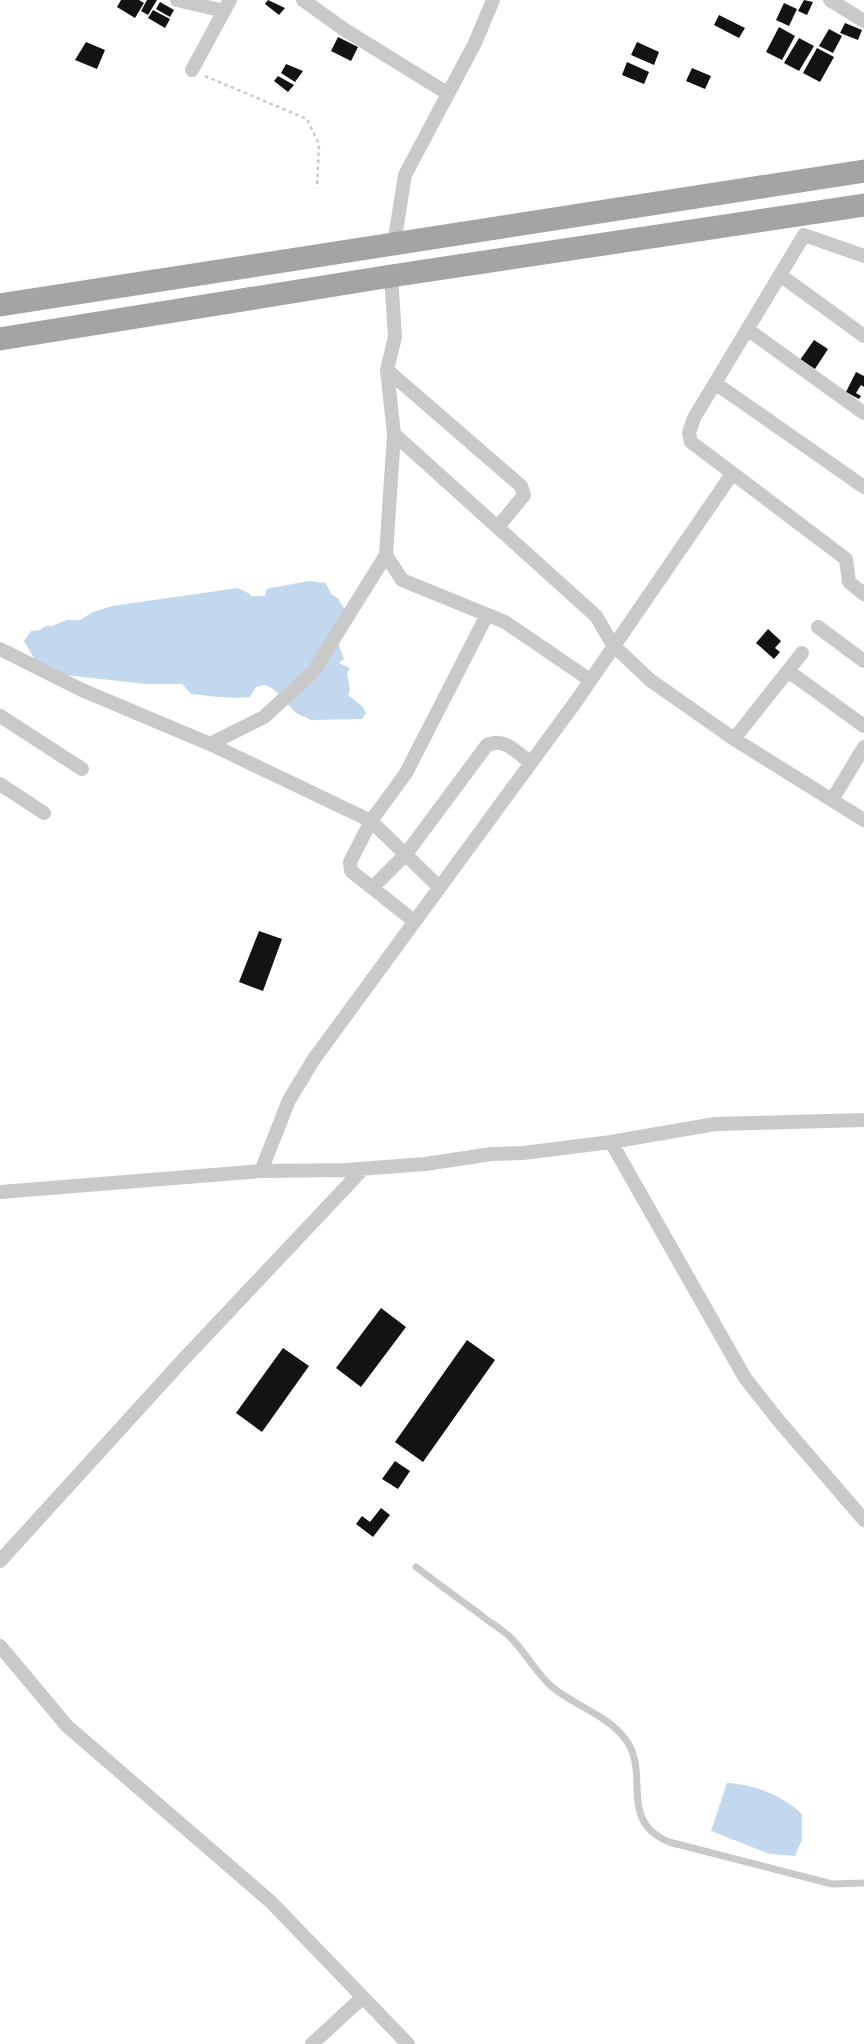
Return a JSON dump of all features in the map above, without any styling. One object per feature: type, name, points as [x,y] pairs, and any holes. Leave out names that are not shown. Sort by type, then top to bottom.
[{"type":"main road","points":[[0,305],[864,171]]},
{"type":"main road","points":[[0,339],[391,276],[864,205]]},
{"type":"street","points":[[177,0],[227,6],[192,70]]},
{"type":"street","points":[[303,0],[345,30],[447,93]]},
{"type":"street","points":[[394,244],[405,175],[475,43],[493,0]]},
{"type":"street","points":[[830,0],[864,21]]},
{"type":"street","points":[[864,257],[804,235],[694,418],[689,433],[691,442],[846,559],[849,582],[864,594]]},
{"type":"street","points":[[780,275],[864,336]]},
{"type":"street","points":[[210,744],[264,717],[313,672],[386,555],[394,433],[387,370],[396,337],[391,276]]},
{"type":"street","points":[[747,329],[864,413]]},
{"type":"street","points":[[387,370],[521,486],[524,495],[498,527]]},
{"type":"street","points":[[715,383],[864,487]]},
{"type":"street","points":[[394,433],[596,616],[613,645],[650,680],[734,739],[864,820]]},
{"type":"street","points":[[261,1171],[289,1100],[314,1059],[531,763],[732,474]]},
{"type":"street","points":[[386,555],[402,580],[505,622],[590,680]]},
{"type":"street","points":[[415,921],[351,871],[349,866],[372,821],[406,773],[487,615]]},
{"type":"street","points":[[818,627],[864,661]]},
{"type":"street","points":[[0,649],[82,690],[210,744],[372,821],[439,887]]},
{"type":"street","points":[[734,739],[802,653]]},
{"type":"street","points":[[788,671],[864,726]]},
{"type":"street","points":[[0,716],[82,769]]},
{"type":"street","points":[[372,887],[406,854],[487,745],[496,741],[503,742],[531,763]]},
{"type":"street","points":[[832,800],[864,749]]},
{"type":"street","points":[[0,784],[44,813]]},
{"type":"street","points":[[0,1192],[261,1171],[363,1169],[425,1164],[611,1142],[715,1124],[864,1120]]},
{"type":"street","points":[[611,1142],[745,1378],[864,1520]]},
{"type":"street","points":[[0,1562],[182,1361],[363,1169]]},
{"type":"street","points":[[0,1646],[67,1726],[271,1902],[408,2044]]},
{"type":"street","points":[[312,2044],[363,1997]]},
{"type":"lane","points":[[416,1567],[510,1637],[553,1688],[598,1716],[626,1741],[632,1753],[639,1812],[645,1826],[655,1836],[669,1842],[832,1884],[864,1883]]},
{"type":"path","points":[[192,70],[307,119],[318,144],[317,188]]},
{"type":"water","points":[[309,581],[326,583],[331,594],[339,599],[343,606],[345,613],[339,646],[344,659],[339,663],[350,668],[347,673],[350,690],[348,695],[363,707],[366,713],[362,719],[310,720],[296,712],[276,691],[265,685],[256,687],[250,697],[228,697],[191,694],[182,684],[146,684],[64,675],[37,663],[24,641],[31,631],[67,620],[80,620],[93,612],[112,606],[238,588],[251,596],[265,596],[266,590],[270,588]]},
{"type":"water","points":[[727,1783],[768,1792],[802,1814],[802,1840],[795,1856],[770,1854],[711,1831]]},
{"type":"building","points":[[121,0],[139,0],[144,3],[135,18],[117,7]]},
{"type":"building","points":[[147,0],[157,0],[148,15],[141,11]]},
{"type":"building","points":[[268,0],[285,8],[279,15],[265,4]]},
{"type":"building","points":[[804,0],[813,2],[807,15],[798,11]]},
{"type":"building","points":[[160,2],[174,10],[170,17],[156,9]]},
{"type":"building","points":[[784,3],[797,9],[789,26],[776,20]]},
{"type":"building","points":[[153,10],[170,19],[165,28],[148,18]]},
{"type":"building","points":[[719,15],[745,28],[739,38],[714,25]]},
{"type":"building","points":[[845,23],[862,30],[858,40],[840,33]]},
{"type":"building","points":[[779,27],[795,36],[782,60],[766,52]]},
{"type":"building","points":[[829,29],[842,36],[833,53],[819,46]]},
{"type":"building","points":[[338,37],[358,47],[351,61],[331,51]]},
{"type":"building","points":[[799,38],[814,46],[799,71],[784,63]]},
{"type":"building","points":[[86,42],[105,50],[97,69],[75,60]]},
{"type":"building","points":[[637,42],[659,52],[654,65],[631,55]]},
{"type":"building","points":[[817,48],[834,57],[820,82],[803,73]]},
{"type":"building","points":[[627,62],[649,72],[644,84],[622,75]]},
{"type":"building","points":[[286,64],[303,71],[295,82],[281,73]]},
{"type":"building","points":[[692,68],[711,76],[705,89],[686,81]]},
{"type":"building","points":[[278,76],[294,85],[288,92],[274,81]]},
{"type":"building","points":[[814,340],[828,349],[815,369],[800,360]]},
{"type":"building","points":[[856,372],[864,376],[864,387],[861,385],[856,393],[861,396],[859,399],[846,392]]},
{"type":"building","points":[[768,629],[781,641],[775,648],[780,652],[774,659],[756,643]]},
{"type":"building","points":[[259,931],[282,939],[263,991],[239,982]]},
{"type":"building","points":[[381,1308],[406,1327],[361,1387],[336,1368]]},
{"type":"building","points":[[467,1340],[495,1360],[423,1462],[395,1442]]},
{"type":"building","points":[[283,1348],[309,1366],[262,1432],[236,1413]]},
{"type":"building","points":[[395,1461],[410,1471],[398,1489],[382,1479]]},
{"type":"building","points":[[381,1508],[390,1515],[373,1537],[356,1524],[362,1516],[370,1522]]}]
